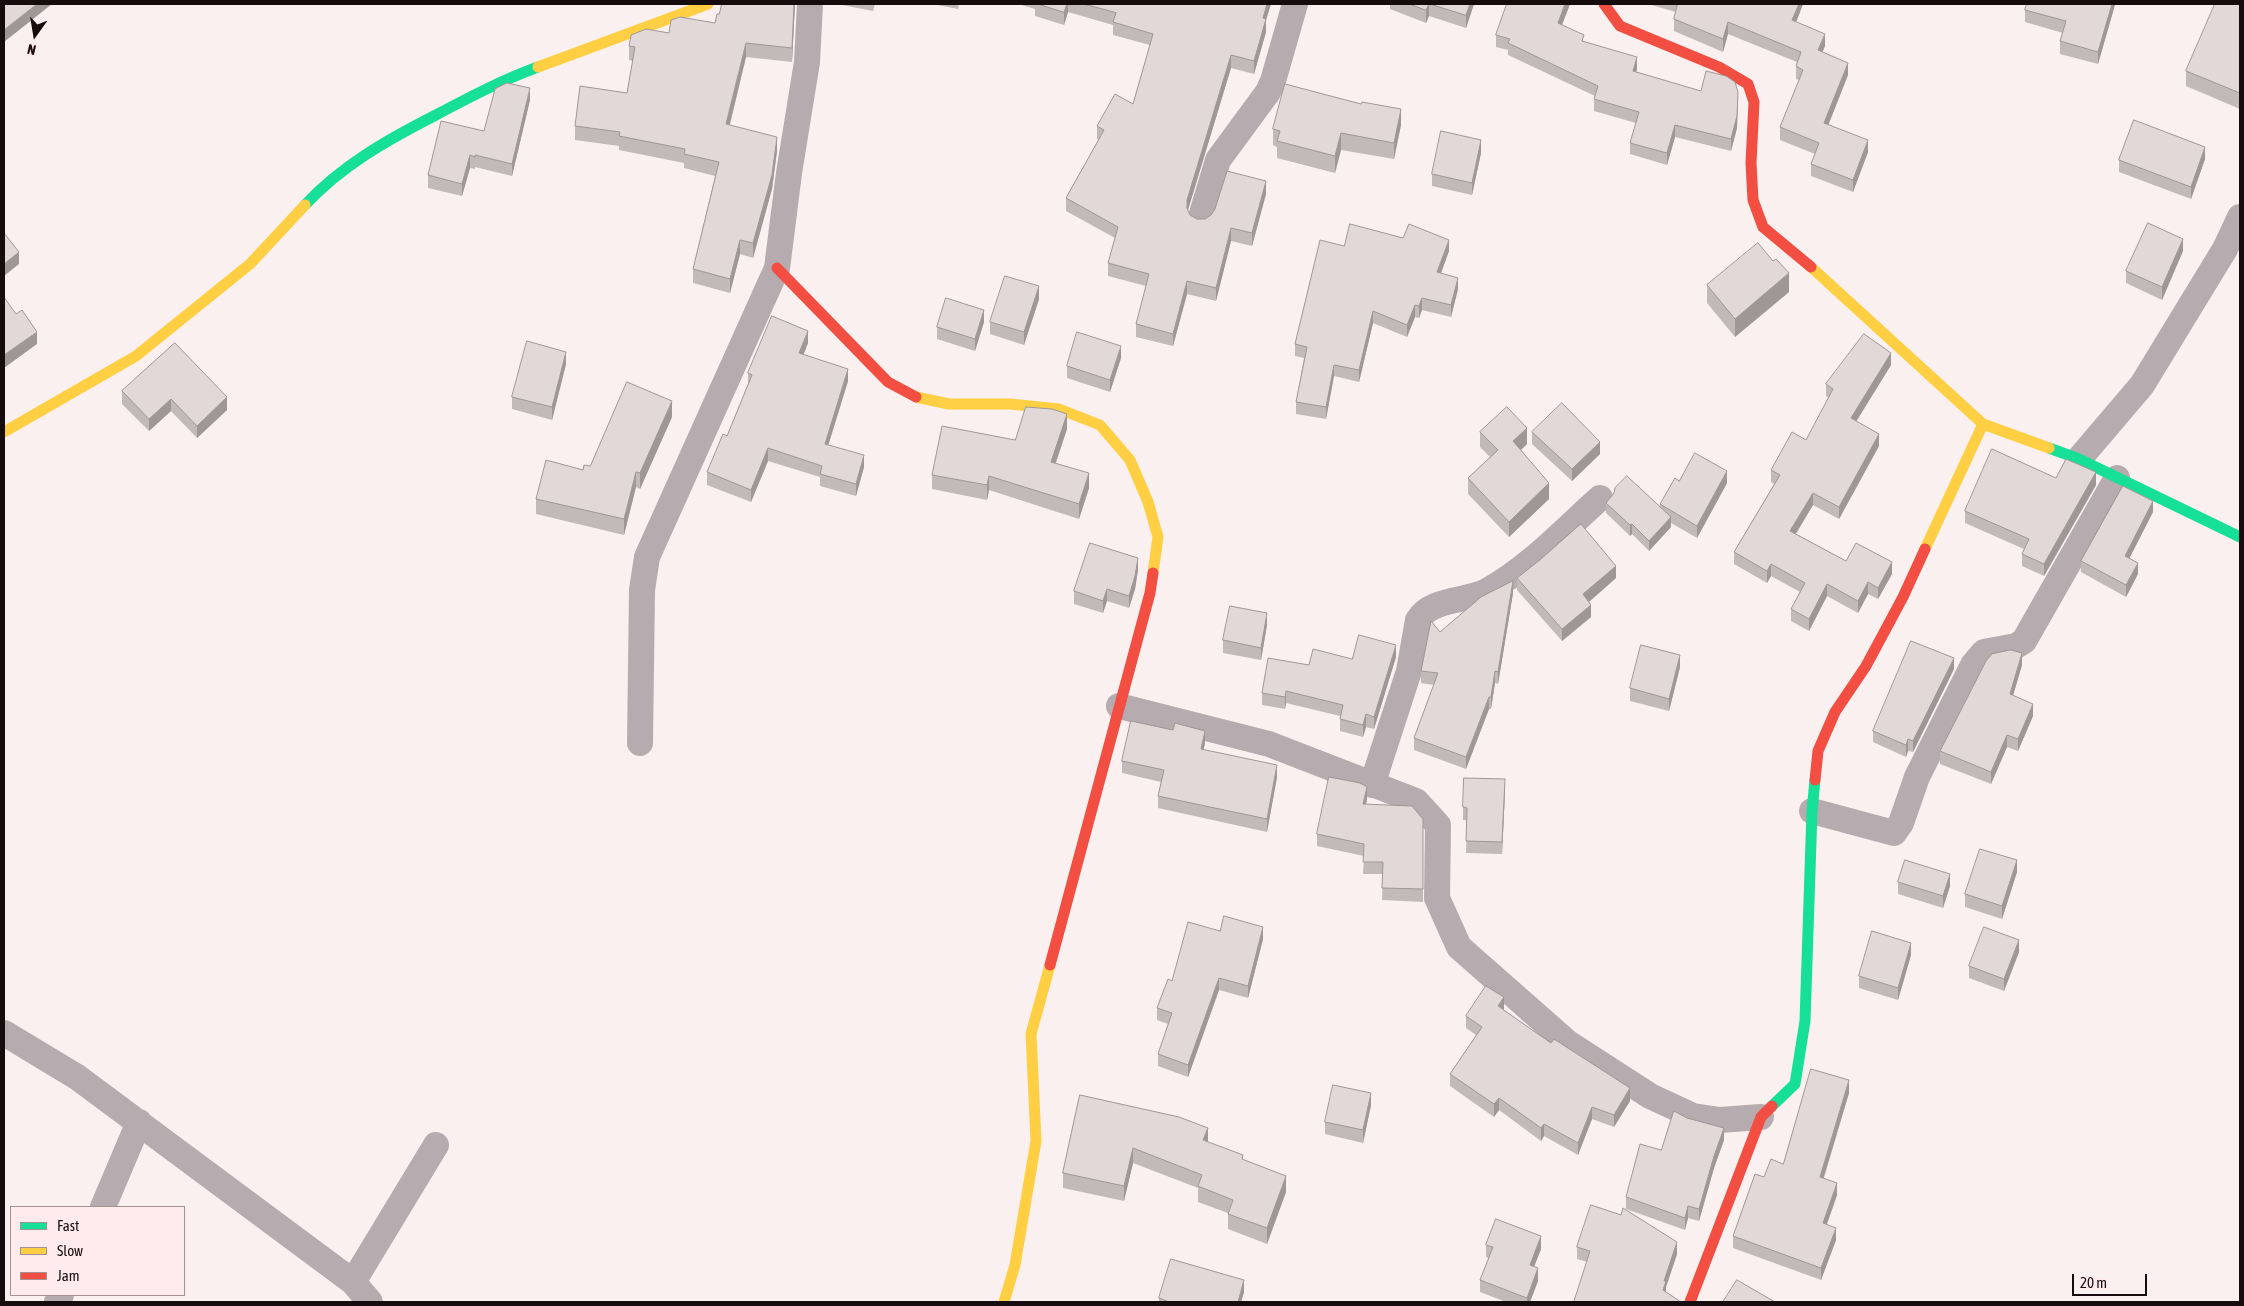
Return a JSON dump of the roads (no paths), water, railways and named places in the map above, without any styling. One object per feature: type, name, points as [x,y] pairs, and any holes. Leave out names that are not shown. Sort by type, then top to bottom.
[{"type":"street","points":[[4,432],[136,356],[250,264],[325,183],[382,143],[500,81],[708,4]]},
{"type":"street","points":[[640,743],[642,590],[648,557],[777,268],[789,173],[807,62],[810,4]]},
{"type":"street","points":[[1201,217],[1218,160],[1268,92],[1273,81],[1295,4]]},
{"type":"street","points":[[1604,4],[1620,26],[1719,67],[1748,84],[1754,102],[1751,163],[1753,200],[1763,227],[1835,287],[1983,424],[2079,459],[2240,537]]},
{"type":"street","points":[[2079,459],[2142,385],[2225,249],[2240,217]]},
{"type":"street","points":[[777,268],[888,382],[912,396],[949,404],[1010,404],[1060,409],[1100,425],[1130,460],[1148,502],[1158,537],[1150,594],[1031,1034],[1036,1141],[1015,1265],[1004,1302]]},
{"type":"street","points":[[1690,1302],[1761,1117],[1795,1084],[1805,1021],[1812,811],[1818,751],[1835,712],[1866,666],[1895,612],[1983,424]]},
{"type":"street","points":[[1812,811],[1894,833],[1901,823],[1917,777],[1973,665],[1984,652],[2016,646],[2024,641],[2118,478]]},
{"type":"street","points":[[1372,785],[1409,671],[1418,620],[1421,615],[1425,611],[1476,595],[1494,586],[1534,557],[1600,498]]},
{"type":"street","points":[[1119,706],[1269,744],[1416,801],[1438,825],[1437,898],[1459,947],[1568,1043],[1650,1096],[1693,1116],[1720,1120],[1761,1117]]},
{"type":"street","points":[[4,1033],[77,1077],[139,1122],[353,1282],[370,1302]]},
{"type":"street","points":[[102,1206],[139,1122]]},
{"type":"street","points":[[353,1282],[436,1145]]}]
